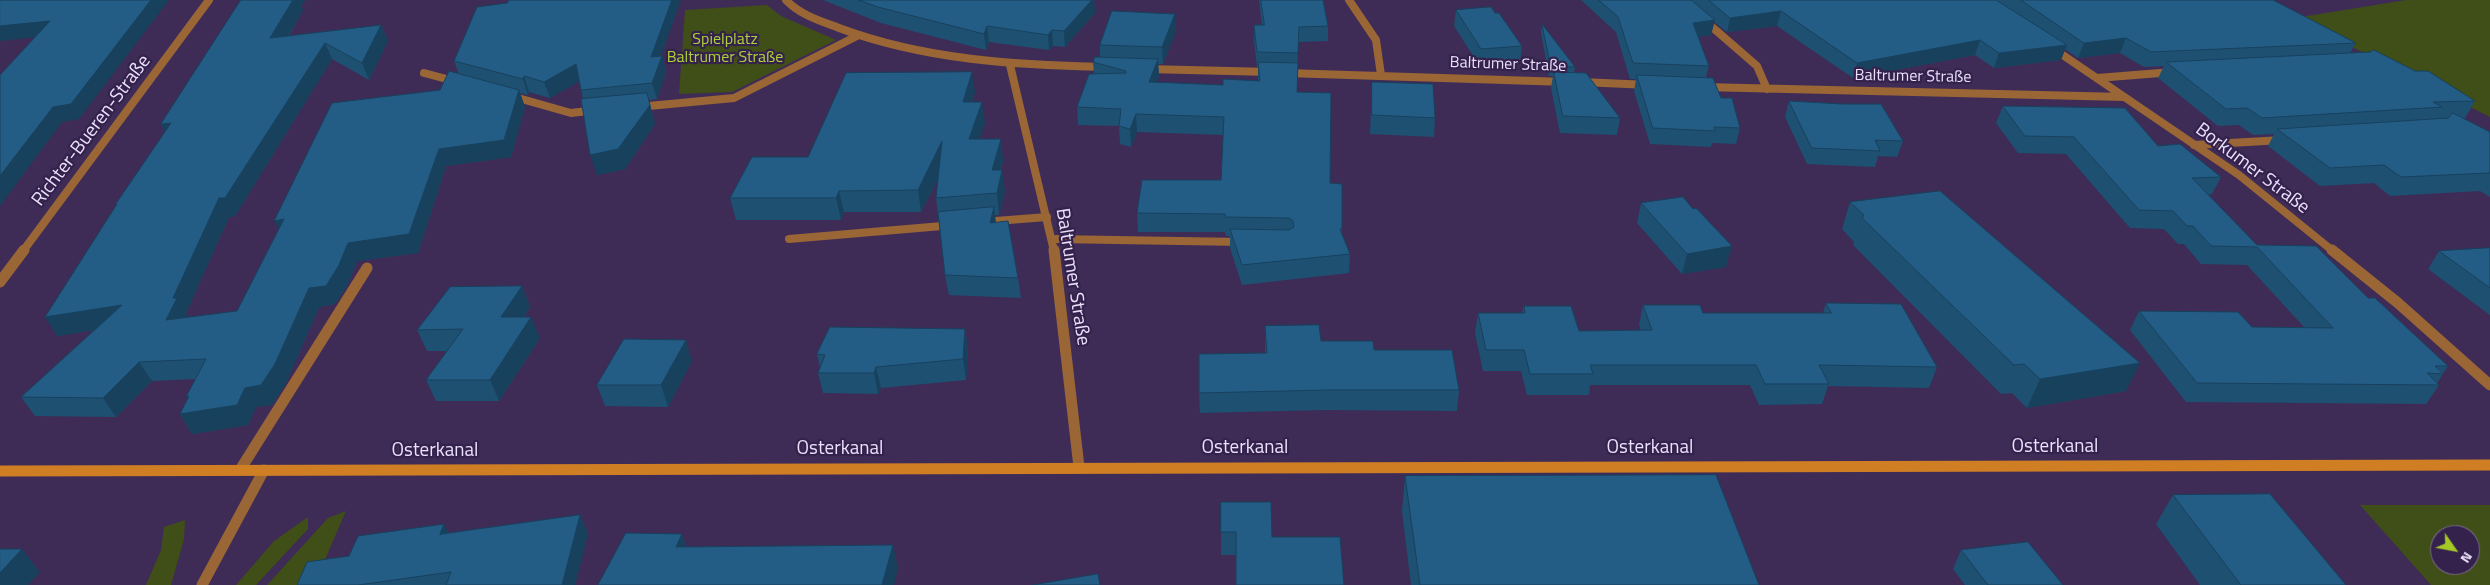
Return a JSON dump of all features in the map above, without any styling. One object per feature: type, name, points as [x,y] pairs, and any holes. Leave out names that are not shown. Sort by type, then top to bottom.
[{"type":"main road","name":"Osterkanal","points":[[0,471],[2490,465]]},
{"type":"street","name":"Richter-Bueren-Straße","points":[[0,282],[209,0]]},
{"type":"street","points":[[786,0],[794,10],[857,36],[927,52],[1010,65],[1118,68]]},
{"type":"street","points":[[1349,0],[1376,40],[1381,75]]},
{"type":"street","points":[[1694,12],[1758,66],[1767,89]]},
{"type":"street","points":[[628,108],[734,98],[857,36]]},
{"type":"street","name":"Borkumer Straße","points":[[2042,40],[2239,175],[2398,304],[2490,385]]},
{"type":"street","name":"Baltrumer Straße","points":[[1010,65],[1052,238],[1079,467]]},
{"type":"street","name":"Baltrumer Straße","points":[[1137,68],[1658,85]]},
{"type":"street","points":[[2096,78],[2126,74],[2185,71]]},
{"type":"street","points":[[424,73],[470,85]]},
{"type":"street","name":"Baltrumer Straße","points":[[1698,86],[2124,97]]},
{"type":"street","points":[[498,93],[571,113],[609,109]]},
{"type":"street","points":[[2194,145],[2292,139]]},
{"type":"street","points":[[789,239],[1047,217]]},
{"type":"street","points":[[1052,238],[1249,242]]},
{"type":"street","points":[[240,470],[367,268]]},
{"type":"street","points":[[202,585],[264,470]]},
{"type":"green space","points":[[2406,0],[2490,0],[2490,117],[2295,18]]},
{"type":"green space","name":"Spielplatz Baltrumer Straße","points":[[767,5],[781,16],[836,40],[732,92],[679,94],[685,10]]},
{"type":"green space","points":[[2360,505],[2490,505],[2490,585],[2431,585]]},
{"type":"green space","points":[[346,511],[314,585],[267,585],[328,518]]},
{"type":"green space","points":[[308,517],[308,529],[256,585],[236,585],[274,541]]},
{"type":"green space","points":[[185,520],[184,539],[171,585],[146,585],[161,550],[164,527]]},
{"type":"building","points":[[0,0],[151,0],[71,104],[53,107],[0,176],[0,75],[50,21],[0,26]]},
{"type":"building","points":[[241,0],[293,0],[270,38],[381,25],[362,63],[325,43],[225,198],[219,198],[173,298],[177,298],[166,320],[237,311],[284,219],[274,221],[332,103],[440,90],[449,71],[519,90],[504,140],[439,149],[409,234],[348,243],[339,265],[326,286],[309,288],[275,364],[261,385],[245,388],[237,405],[180,414],[189,396],[186,397],[206,359],[139,362],[103,398],[21,397],[122,305],[45,317],[117,204],[115,205],[171,123],[161,124]]},
{"type":"building","points":[[509,0],[672,0],[651,57],[662,56],[652,83],[581,90],[576,64],[544,82],[524,76],[523,79],[454,61],[477,7],[507,3]]},
{"type":"building","points":[[859,0],[1092,0],[1064,31],[1052,30],[1048,35],[987,26],[984,34],[878,7]]},
{"type":"building","points":[[1261,0],[1323,0],[1328,26],[1299,27],[1298,53],[1257,52],[1254,25],[1264,25]]},
{"type":"building","points":[[1599,0],[1691,0],[1715,20],[1693,23],[1709,66],[1633,63],[1618,17]]},
{"type":"building","points":[[1709,0],[1996,0],[2067,45],[1999,53],[1980,40],[1857,63],[1781,11],[1730,18]]},
{"type":"building","points":[[2021,0],[2273,0],[2356,43],[2151,52],[2126,38],[2084,43]]},
{"type":"building","points":[[1491,7],[1495,13],[1499,13],[1522,46],[1481,49],[1456,10]]},
{"type":"building","points":[[1112,11],[1175,14],[1162,47],[1100,45]]},
{"type":"building","points":[[1542,24],[1575,67],[1551,66]]},
{"type":"building","points":[[2374,50],[2415,71],[2428,71],[2475,101],[2433,102],[2442,107],[2262,118],[2247,108],[2226,109],[2166,62],[2370,52]]},
{"type":"building","points":[[1095,57],[1158,59],[1149,82],[1223,85],[1223,79],[1260,81],[1258,62],[1298,63],[1297,92],[1331,93],[1330,183],[1342,184],[1342,229],[1340,229],[1350,254],[1242,265],[1230,229],[1289,230],[1294,227],[1293,221],[1289,218],[1226,217],[1225,214],[1137,213],[1142,180],[1221,180],[1224,117],[1136,114],[1130,129],[1119,126],[1121,109],[1077,107],[1089,74],[1126,73],[1126,71],[1093,62]]},
{"type":"building","points":[[972,72],[963,102],[982,102],[969,139],[1001,139],[992,170],[1002,170],[997,193],[936,198],[942,141],[918,190],[839,191],[836,198],[730,198],[752,157],[808,157],[846,73]]},
{"type":"building","points":[[1554,72],[1586,73],[1620,118],[1563,116]]},
{"type":"building","points":[[1637,75],[1713,78],[1721,98],[1732,98],[1740,128],[1714,127],[1715,131],[1653,128]]},
{"type":"building","points":[[1372,82],[1433,84],[1435,118],[1372,115]]},
{"type":"building","points":[[647,93],[650,105],[618,149],[590,155],[581,99]]},
{"type":"building","points":[[1789,101],[1881,104],[1903,141],[1875,140],[1880,151],[1812,148]]},
{"type":"building","points":[[2003,106],[2125,108],[2158,146],[2180,144],[2221,177],[2192,178],[2257,245],[2316,246],[2368,298],[2375,298],[2448,366],[2435,366],[2444,374],[2427,373],[2439,385],[2197,383],[2139,311],[2238,312],[2252,327],[2333,328],[2257,247],[2211,246],[2193,226],[2187,226],[2173,211],[2139,210],[2074,137],[2025,136]]},
{"type":"building","points":[[2453,113],[2490,132],[2490,173],[2401,177],[2384,165],[2330,168],[2277,129],[2448,118]]},
{"type":"building","points":[[1940,191],[2140,363],[2040,379],[2024,364],[2014,365],[1862,218],[1864,215],[1850,202]]},
{"type":"building","points":[[1683,197],[1732,246],[1687,254],[1641,203]]},
{"type":"building","points":[[994,207],[990,223],[1008,221],[1018,278],[945,275],[938,212]]},
{"type":"building","points":[[2490,248],[2490,288],[2439,251]]},
{"type":"building","points":[[522,286],[501,317],[531,317],[490,380],[426,380],[463,329],[417,330],[450,287]]},
{"type":"building","points":[[1826,303],[1901,304],[1937,367],[1819,365],[1829,384],[1765,384],[1756,365],[1590,365],[1593,374],[1530,374],[1524,350],[1486,350],[1478,313],[1525,313],[1524,306],[1571,306],[1579,331],[1652,330],[1643,305],[1700,305],[1703,313],[1831,313]]},
{"type":"building","points":[[1319,325],[1321,341],[1373,341],[1374,350],[1452,350],[1459,390],[1326,390],[1199,393],[1199,354],[1267,353],[1265,326]]},
{"type":"building","points":[[830,327],[965,329],[963,359],[876,367],[874,373],[818,373],[825,355],[817,354]]},
{"type":"building","points":[[624,339],[686,340],[661,385],[597,385]]},
{"type":"building","points":[[1716,475],[1759,585],[1420,585],[1405,476]]},
{"type":"building","points":[[2270,494],[2346,585],[2241,585],[2173,495]]},
{"type":"building","points":[[1221,502],[1271,502],[1272,537],[1340,537],[1344,585],[1236,585],[1236,532],[1221,532]]},
{"type":"building","points":[[580,515],[562,585],[446,585],[451,572],[358,585],[297,585],[307,562],[349,556],[358,536],[444,524],[440,534]]},
{"type":"building","points":[[626,533],[682,534],[676,547],[893,545],[882,585],[598,585]]},
{"type":"building","points":[[2028,542],[2063,585],[1988,585],[1961,550]]},
{"type":"building","points":[[0,549],[22,549],[0,573]]},
{"type":"building","points":[[1098,574],[1100,585],[1033,585]]}]
